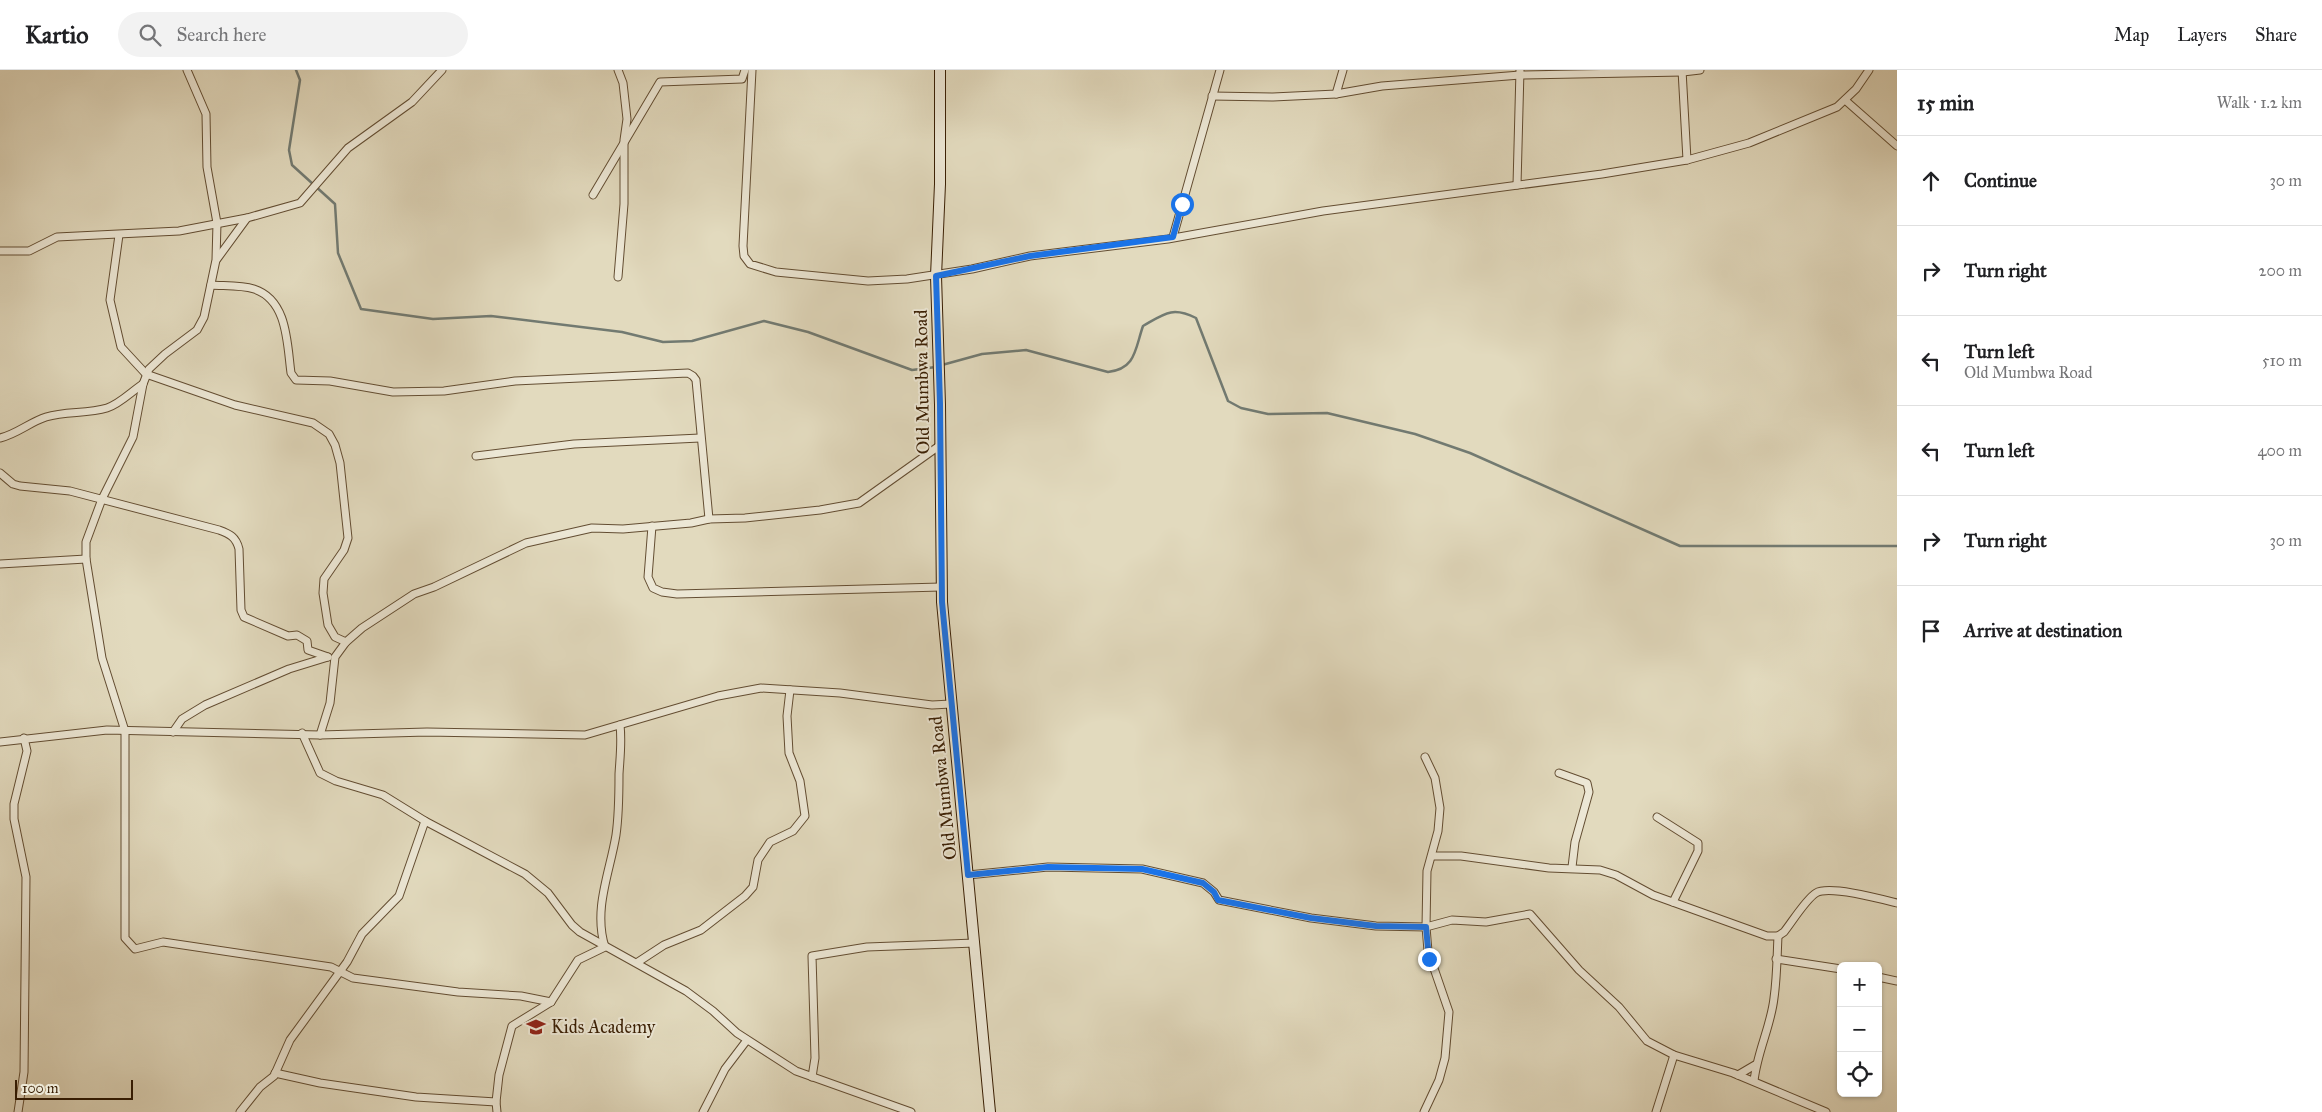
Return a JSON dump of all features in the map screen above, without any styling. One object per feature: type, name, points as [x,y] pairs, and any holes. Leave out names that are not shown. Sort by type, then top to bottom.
[{"type":"main road","name":"Old Mumbwa Road","points":[[940,70],[940,184],[936,276],[940,404],[941,587],[990,1112]]},
{"type":"street","points":[[187,70],[206,114],[207,167],[217,223],[216,260],[211,285],[200,326],[165,354],[146,374],[133,437],[102,500],[86,542],[86,559],[102,658],[125,731],[125,931],[128,943],[135,949],[163,942],[331,967],[339,973],[353,978],[390,984],[521,996],[551,1002]]},
{"type":"street","points":[[0,251],[29,251],[57,237],[179,231],[247,218],[293,205],[305,198],[348,148],[412,102],[442,70]]},
{"type":"street","points":[[618,70],[623,84],[627,119],[624,140],[626,174],[618,277]]},
{"type":"street","points":[[593,195],[660,82],[742,79],[745,70]]},
{"type":"street","points":[[752,70],[744,256],[750,264],[776,272],[868,281],[936,276],[1030,256],[1173,237],[1274,221],[1323,210],[1517,185],[1687,160],[1749,143],[1837,107],[1856,89],[1869,70]]},
{"type":"street","points":[[1173,237],[1220,70]]},
{"type":"street","points":[[1336,94],[1343,70]]},
{"type":"street","points":[[1212,96],[1273,97],[1336,94],[1382,86],[1520,73],[1700,70]]},
{"type":"street","points":[[1683,71],[1687,160]]},
{"type":"street","points":[[1517,185],[1520,73]]},
{"type":"street","points":[[1845,100],[1897,146]]},
{"type":"street","points":[[216,260],[247,218]]},
{"type":"street","points":[[119,235],[110,300],[121,347],[146,374],[235,405],[313,423],[329,434],[335,445],[340,463],[348,538],[344,550],[324,579],[323,593],[328,625],[335,637],[346,642]]},
{"type":"street","points":[[211,285],[254,289],[261,292],[274,303],[282,316],[291,373],[296,380],[330,381],[393,392],[444,391],[515,381],[635,376],[681,371],[694,376],[696,380],[709,519]]},
{"type":"street","points":[[0,438],[13,434],[44,418],[67,411],[96,410],[110,407],[143,384]]},
{"type":"street","points":[[476,456],[574,444],[700,438]]},
{"type":"street","points":[[173,732],[182,719],[198,708],[289,669],[332,657],[362,628],[414,594],[526,543],[592,528],[624,529],[691,523],[709,519],[745,518],[820,510],[858,503],[939,446]]},
{"type":"street","points":[[0,473],[13,484],[20,486],[60,489],[231,534],[237,541],[239,549],[240,610],[244,617],[288,636],[297,635],[307,641],[308,650],[332,657]]},
{"type":"street","points":[[652,526],[648,577],[653,588],[662,592],[676,594],[941,587]]},
{"type":"street","points":[[0,564],[86,559]]},
{"type":"street","points":[[320,734],[330,703],[332,657]]},
{"type":"street","points":[[0,742],[24,738],[125,731],[320,734],[426,732],[585,735],[718,696],[761,688],[840,693],[932,705],[951,704]]},
{"type":"street","points":[[638,962],[664,945],[701,930],[745,896],[753,887],[758,860],[770,842],[793,831],[805,816],[800,781],[789,753],[787,716],[790,690]]},
{"type":"street","points":[[605,947],[600,933],[602,889],[619,813],[622,741],[620,724]]},
{"type":"street","points":[[302,733],[320,772],[336,781],[383,795],[425,821],[524,874],[548,893],[572,925],[605,947],[638,962],[700,1000],[747,1040],[796,1071],[911,1112]]},
{"type":"street","points":[[18,1112],[24,1072],[26,877],[14,819],[14,804],[27,752],[24,738]]},
{"type":"street","points":[[1424,757],[1435,778],[1440,808],[1438,831],[1427,871],[1426,927],[1429,959],[1435,970],[1448,1012],[1445,1058],[1439,1080],[1424,1112]]},
{"type":"street","points":[[1559,773],[1587,783],[1589,792],[1575,842],[1572,867]]},
{"type":"street","points":[[1657,816],[1698,843],[1698,851],[1673,902]]},
{"type":"street","points":[[240,1112],[275,1073],[300,1025],[339,973],[362,934],[399,896],[425,821]]},
{"type":"street","points":[[1432,856],[1461,856],[1549,868],[1572,867],[1600,870],[1616,875],[1673,902],[1768,936],[1778,936],[1784,932],[1817,892],[1826,890],[1897,902]]},
{"type":"street","points":[[968,875],[1048,867],[1142,869],[1203,883],[1214,892],[1218,900],[1311,918],[1376,926],[1426,927],[1452,920],[1486,922],[1530,914],[1579,970],[1619,1008],[1647,1041],[1674,1055],[1738,1075],[1826,1112]]},
{"type":"street","points":[[1754,1081],[1756,1066],[1767,1034],[1774,998],[1778,936]]},
{"type":"street","points":[[812,1077],[815,1058],[812,956],[867,947],[975,943]]},
{"type":"street","points":[[497,1112],[496,1102],[499,1075],[512,1026],[551,1002],[578,960],[605,947]]},
{"type":"street","points":[[1776,959],[1837,968]]},
{"type":"street","points":[[1882,978],[1897,981]]},
{"type":"street","points":[[703,1112],[725,1069],[747,1040]]},
{"type":"street","points":[[1656,1112],[1674,1055]]},
{"type":"street","points":[[1738,1075],[1756,1066]]},
{"type":"street","points":[[275,1073],[320,1083],[416,1097],[496,1102]]},
{"type":"waterway","points":[[296,70],[300,80],[289,150],[292,165],[335,204],[338,253],[361,309],[433,319],[491,316],[622,332],[663,342],[692,341],[764,321],[808,332],[912,370],[936,367]]},
{"type":"waterway","points":[[942,365],[982,354],[1026,350],[1108,372],[1124,367],[1129,362],[1136,350],[1143,326],[1168,313],[1181,312],[1196,318],[1228,401],[1241,408],[1268,414],[1327,413],[1415,434],[1470,453],[1680,546],[1897,546]]},
{"type":"place","name":"Kids Academy","points":[[536,1027]]},
{"type":"route","points":[[1182,204],[1173,237],[1168,239],[1030,256],[936,276],[940,404],[942,602],[968,875],[1011,869],[1048,867],[1142,869],[1203,883],[1214,892],[1218,900],[1311,918],[1376,926],[1426,927],[1429,959]]}]
